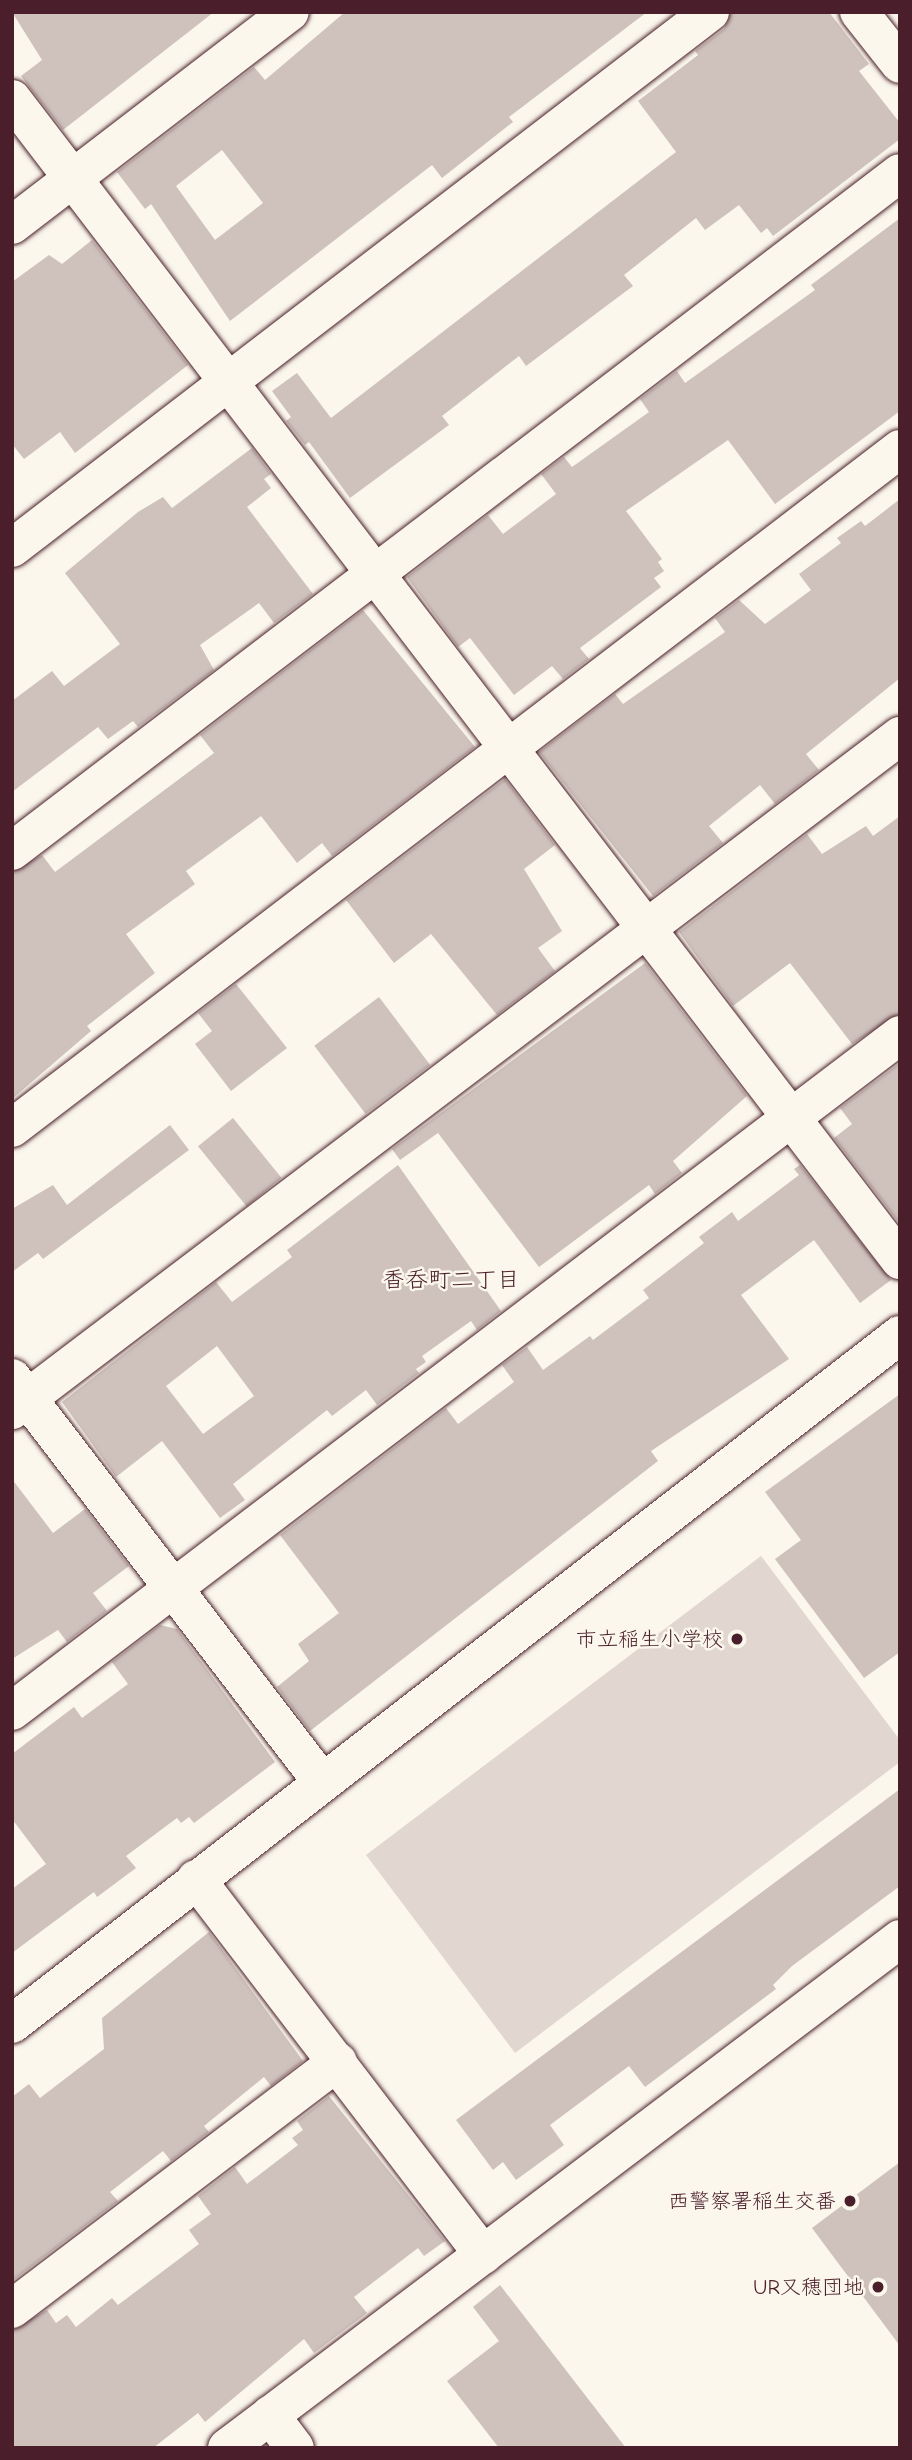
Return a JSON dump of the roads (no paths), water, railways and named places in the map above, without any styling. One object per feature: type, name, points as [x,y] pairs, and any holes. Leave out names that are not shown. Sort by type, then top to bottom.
[{"type":"street","points":[[12,225],[290,12]]},
{"type":"street","points":[[12,548],[710,12]]},
{"type":"street","points":[[859,12],[900,64]]},
{"type":"street","points":[[12,99],[507,750],[900,1260]]},
{"type":"street","points":[[12,851],[900,173]]},
{"type":"street","points":[[12,1128],[900,449]]},
{"type":"street","points":[[322,1782],[17,1396],[645,930],[900,736]]},
{"type":"street","points":[[12,1711],[900,1035]]},
{"type":"street","points":[[12,2024],[196,1878],[900,1335]]},
{"type":"street","points":[[196,1878],[483,2255]]},
{"type":"street","points":[[227,2448],[900,1939]]},
{"type":"street","points":[[12,2309],[338,2062]]},
{"type":"street","points":[[270,2415],[295,2448]]},
{"type":"place","name":"市立稲生小学校","points":[[737,1639]]},
{"type":"place","name":"西警察署稲生交番","points":[[850,2201]]},
{"type":"place","name":"UR又穂団地","points":[[878,2287]]},
{"type":"district","name":"香呑町二丁目","points":[[451,1280]]}]
